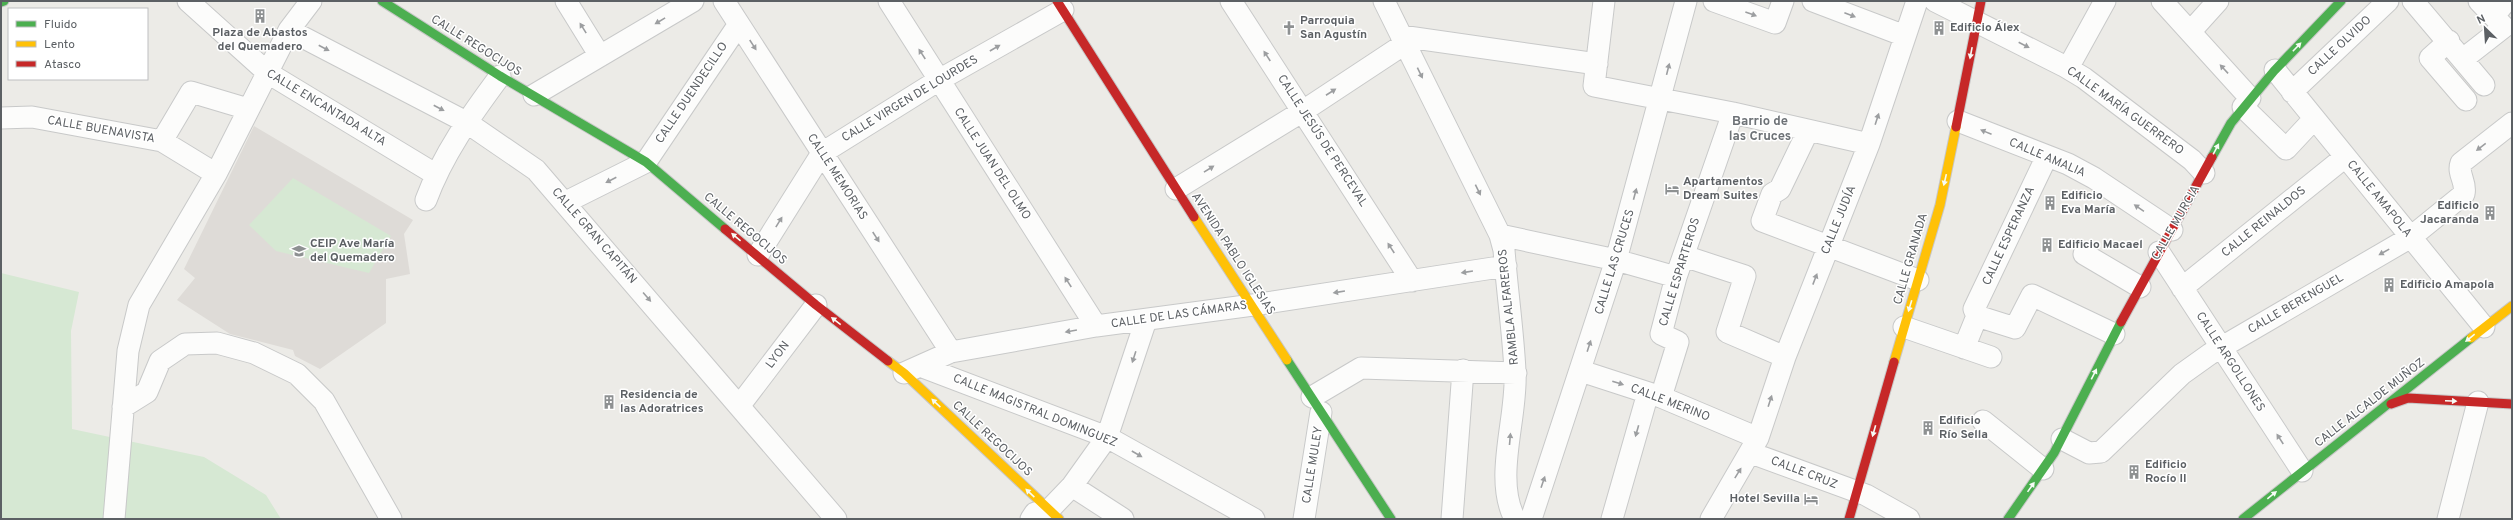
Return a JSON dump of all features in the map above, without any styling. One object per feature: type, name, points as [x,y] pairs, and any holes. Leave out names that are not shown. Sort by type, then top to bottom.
[{"type":"street","name":"CALLE ENCANTADA ALTA","points":[[188,1],[268,73],[436,174]]},
{"type":"street","points":[[114,519],[128,351],[139,305],[216,174],[289,30],[311,1]]},
{"type":"street","name":"CALLE REGOCIJOS","points":[[382,1],[500,76],[646,162],[816,305],[912,370],[1046,516]]},
{"type":"street","points":[[566,1],[600,56]]},
{"type":"street","points":[[534,95],[693,1]]},
{"type":"street","name":"CALLE MEMORIAS","points":[[724,1],[951,352]]},
{"type":"street","name":"CALLE JUAN DEL OLMO","points":[[888,1],[1096,326]]},
{"type":"street","name":"CALLE JESÚS DE PERCEVAL","points":[[1231,1],[1412,281]]},
{"type":"street","name":"RAMBLA ALFAREROS","points":[[1384,1],[1500,235],[1504,250],[1516,373],[1507,478],[1508,495],[1515,519]]},
{"type":"street","points":[[1604,1],[1594,86],[1733,114],[1869,144]]},
{"type":"street","name":"CALLE LAS CRUCES","points":[[1531,519],[1581,371],[1616,260],[1661,99],[1686,1]]},
{"type":"street","points":[[1714,1],[1775,23],[1783,1]]},
{"type":"street","points":[[1813,1],[1905,36]]},
{"type":"street","name":"CALLE JUDÍA","points":[[1711,519],[1754,445],[1785,357],[1869,144],[1917,1]]},
{"type":"street","name":"CALLE MARÍA GUERRERO","points":[[1935,1],[2068,68],[2185,156],[2204,173]]},
{"type":"street","name":"CALLE GRANADA","points":[[1849,519],[1940,206],[1981,1]]},
{"type":"street","points":[[2068,68],[2105,1]]},
{"type":"street","points":[[2162,1],[2190,32],[2246,103],[2286,149],[2314,119]]},
{"type":"street","points":[[2190,32],[2218,1]]},
{"type":"street","name":"CALLE OLVIDO","points":[[2292,92],[2388,1]]},
{"type":"street","points":[[2413,1],[2484,85]]},
{"type":"street","points":[[2463,59],[2504,27],[2500,9],[2479,1]]},
{"type":"street","name":"CALLE MURCIA","points":[[2008,519],[2062,439],[2114,334],[2222,139],[2246,103],[2334,3]]},
{"type":"street","name":"CALLE VIRGEN DE LOURDES","points":[[758,255],[822,152],[1060,6]]},
{"type":"street","name":"AVENIDA PABLO IGLESIAS","points":[[1060,6],[1176,189],[1391,519]]},
{"type":"street","name":"CALLE DUENDECILLO","points":[[646,162],[738,24]]},
{"type":"street","name":"CALLE GRAN CAPITÁN","points":[[289,30],[466,122],[536,170],[566,202],[836,519]]},
{"type":"street","points":[[1176,189],[1303,111],[1403,39],[1597,64]]},
{"type":"street","points":[[2448,41],[2430,58],[2466,100]]},
{"type":"street","name":"CALLE AMAPOLA","points":[[2275,70],[2484,327]]},
{"type":"street","points":[[426,200],[436,174],[466,122],[500,76]]},
{"type":"street","points":[[162,141],[191,92],[248,110]]},
{"type":"street","name":"CALLE ESPARTEROS","points":[[1654,395],[1678,342],[1661,334],[1676,277],[1733,114]]},
{"type":"street","name":"CALLE BUENAVISTA","points":[[1,118],[32,117],[162,141],[216,174]]},
{"type":"street","name":"CALLE AMALIA","points":[[1958,121],[2047,156],[2094,178],[2172,230]]},
{"type":"street","name":"CALLE BERENGUEL","points":[[2062,439],[2089,453],[2101,452],[2182,374],[2221,347],[2411,237],[2460,198],[2465,190],[2459,169],[2461,163],[2504,123]]},
{"type":"street","points":[[1808,131],[1780,189],[1772,194],[1762,221],[1918,280]]},
{"type":"street","name":"CALLE ESPERANZA","points":[[1964,348],[1977,316],[1974,309],[2047,156]]},
{"type":"street","name":"CALLE REINALDOS","points":[[2182,288],[2345,157]]},
{"type":"street","points":[[566,202],[646,162]]},
{"type":"street","points":[[1500,235],[1616,260],[1676,277]]},
{"type":"street","name":"CALLE ARGOLLONES","points":[[2159,252],[2302,471]]},
{"type":"street","points":[[2084,254],[2140,287]]},
{"type":"street","points":[[1684,256],[1745,276],[1727,332],[1785,357]]},
{"type":"street","name":"CALLE DE LAS CÁMARAS","points":[[912,370],[951,352],[1096,326],[1253,305],[1506,266]]},
{"type":"street","points":[[1977,316],[2015,328],[2032,295],[2114,334]]},
{"type":"street","name":"LYON","points":[[740,405],[816,305]]},
{"type":"street","name":"CALLE ALCALDE MUÑOZ","points":[[2243,519],[2512,306]]},
{"type":"street","points":[[1046,516],[1072,486],[1107,437],[1146,320]]},
{"type":"street","points":[[1904,327],[1991,357]]},
{"type":"street","points":[[123,407],[147,392],[160,360],[185,344],[217,343],[254,353],[297,374],[324,401],[391,519]]},
{"type":"street","points":[[1317,404],[1361,368],[1463,370],[1516,373]]},
{"type":"street","name":"CALLE MAGISTRAL DOMINGUEZ","points":[[912,370],[1107,437],[1254,519]]},
{"type":"street","points":[[1452,519],[1463,370]]},
{"type":"street","name":"CALLE MERINO","points":[[1581,371],[1654,395],[1754,445]]},
{"type":"street","points":[[2416,382],[2413,390],[2423,399]]},
{"type":"street","points":[[1612,519],[1654,395]]},
{"type":"street","points":[[2386,406],[2408,398],[2512,404]]},
{"type":"street","points":[[2448,519],[2478,402]]},
{"type":"street","name":"CALLE MULEY","points":[[1304,519],[1317,404]]},
{"type":"street","points":[[1983,421],[2043,469]]},
{"type":"street","name":"CALLE CRUZ","points":[[1754,445],[1857,493],[1866,495],[1909,519]]},
{"type":"street","points":[[1072,486],[1123,519]]},
{"type":"shaded area","name":"CEIP Ave María del Quemadero","points":[[254,126],[413,220],[404,234],[410,274],[386,279],[386,323],[320,369],[295,356],[293,350],[230,334],[177,300],[195,278],[184,269]]},
{"type":"green space","points":[[293,178],[391,236],[369,273],[276,251],[249,225]]},
{"type":"green space","points":[[1,273],[79,292],[71,331],[72,429],[204,457],[266,495],[281,519],[1,519]]},
{"type":"traffic: fast","points":[[382,1],[500,76],[646,162],[725,229]]},
{"type":"traffic: fast","points":[[2212,157],[2231,123],[2274,71],[2341,1]]},
{"type":"traffic: fast","points":[[2008,519],[2054,453],[2121,322]]},
{"type":"traffic: fast","points":[[2243,519],[2471,338]]},
{"type":"traffic: fast","points":[[1287,360],[1391,519]]},
{"type":"traffic: slow","points":[[1894,362],[1940,205],[1956,127]]},
{"type":"traffic: slow","points":[[1194,217],[1287,360]]},
{"type":"traffic: slow","points":[[2471,338],[2512,306]]},
{"type":"traffic: slow","points":[[888,361],[904,373],[1059,519]]},
{"type":"traffic: jam","points":[[1057,1],[1194,217]]},
{"type":"traffic: jam","points":[[1956,127],[1981,1]]},
{"type":"traffic: jam","points":[[2121,322],[2212,157]]},
{"type":"traffic: jam","points":[[725,229],[816,305],[888,361]]},
{"type":"traffic: jam","points":[[1849,519],[1894,362]]},
{"type":"traffic: jam","points":[[2391,404],[2408,398],[2512,404]]},
{"type":"place","name":"Plaza de Abastos del Quemadero","points":[[260,16]]},
{"type":"place","name":"Parroquia San Agustín","points":[[1289,28]]},
{"type":"place","name":"Edificio Álex","points":[[1939,28]]},
{"type":"place","name":"Apartamentos Dream Suites","points":[[1672,189]]},
{"type":"place","name":"Edificio Eva María","points":[[2050,203]]},
{"type":"place","name":"Edificio Jacaranda","points":[[2490,213]]},
{"type":"place","name":"Edificio Macael","points":[[2047,245]]},
{"type":"place","name":"CEIP Ave María del Quemadero","points":[[299,251]]},
{"type":"place","name":"Edificio Amapola","points":[[2389,285]]},
{"type":"place","name":"Residencia de las Adoratrices","points":[[609,402]]},
{"type":"place","name":"Edificio Río Sella","points":[[1928,428]]},
{"type":"place","name":"Edificio Rocío II","points":[[2134,472]]},
{"type":"place","name":"Hotel Sevilla","points":[[1811,499]]},
{"type":"district","name":"Barrio de las Cruces","points":[[1760,130]]}]
